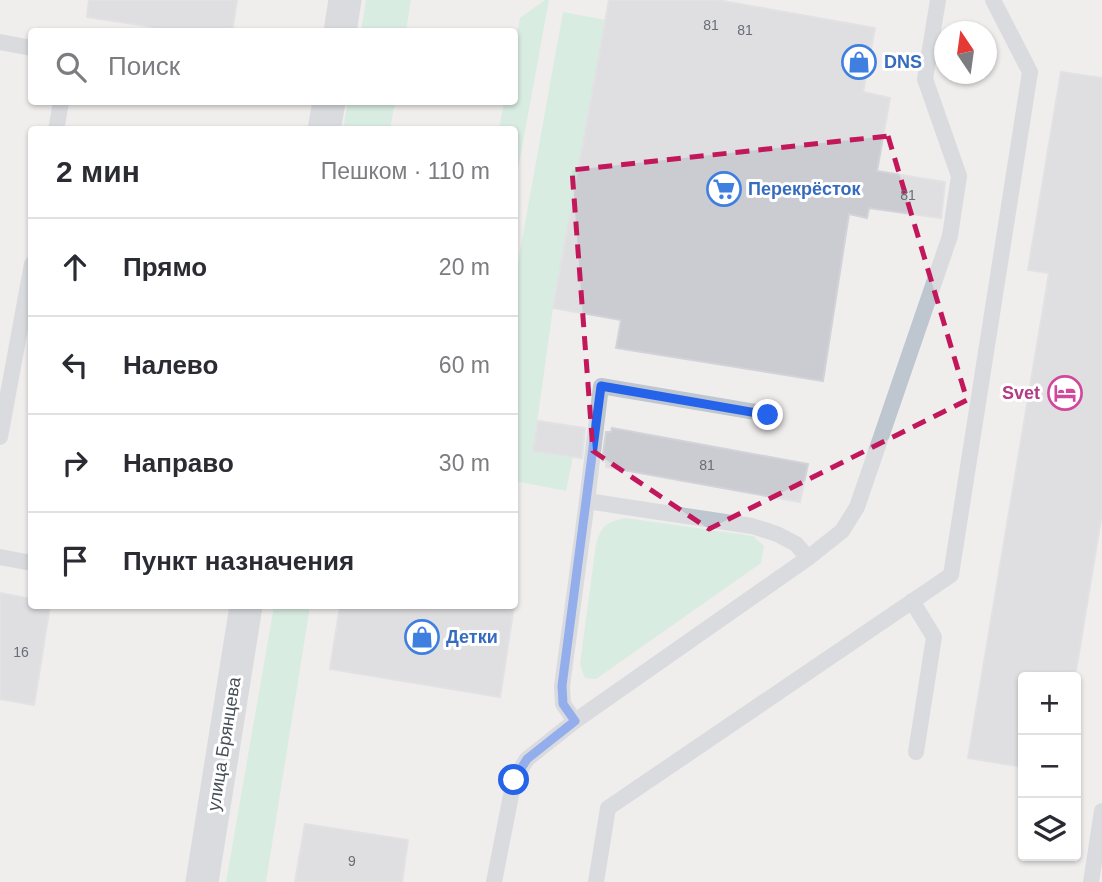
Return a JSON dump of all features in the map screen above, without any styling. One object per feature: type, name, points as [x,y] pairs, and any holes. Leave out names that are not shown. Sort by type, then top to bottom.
[{"type":"street","points":[[341,28],[345,0]]},
{"type":"street","points":[[325,126],[328,105]]},
{"type":"street","name":"улица Брянцева","points":[[202,882],[246,609]]},
{"type":"lane","points":[[494,882],[514,780],[527,759],[575,721],[808,558],[842,531],[857,507],[950,236],[958,176],[925,79],[938,0]]},
{"type":"lane","points":[[596,882],[608,808],[951,575],[1030,72],[993,0]]},
{"type":"lane","points":[[0,42],[28,47]]},
{"type":"lane","points":[[57,126],[60,105]]},
{"type":"lane","points":[[0,437],[28,286]]},
{"type":"lane","points":[[575,721],[563,704],[562,686],[601,386],[768,415]]},
{"type":"lane","points":[[587,501],[752,526],[796,544],[808,558]]},
{"type":"lane","points":[[0,557],[28,562]]},
{"type":"lane","points":[[912,601],[934,637],[916,752]]},
{"type":"lane","points":[[1091,882],[1102,811]]},
{"type":"highlighted area","points":[[888,136],[967,400],[709,529],[593,451],[572,170]]},
{"type":"green space","points":[[366,0],[411,0],[406,28],[361,28]]},
{"type":"green space","points":[[545,0],[549,0],[518,169],[518,126],[500,126],[503,105],[518,105],[520,18]]},
{"type":"green space","points":[[563,12],[606,20],[553,308],[533,451],[573,457],[566,491],[518,482],[518,262]]},
{"type":"green space","points":[[347,105],[394,105],[391,126],[344,126]]},
{"type":"green space","points":[[626,518],[753,536],[764,546],[761,563],[596,679],[585,678],[580,664],[596,544],[606,525]]},
{"type":"green space","points":[[273,609],[310,609],[266,882],[226,882]]},
{"type":"building","points":[[89,0],[237,0],[233,28],[152,28],[87,17]]},
{"type":"building","name":"Перекрёсток","points":[[609,0],[717,0],[875,28],[863,92],[890,98],[877,171],[945,182],[941,218],[869,208],[867,218],[849,214],[823,381],[616,348],[621,320],[553,308]]},
{"type":"building","name":"Svet","points":[[1061,72],[1102,78],[1102,513],[1076,672],[1018,672],[1018,766],[968,758],[1049,273],[1028,270]]},
{"type":"building","points":[[538,421],[585,428],[582,458],[533,451]]},
{"type":"building","points":[[612,428],[808,464],[800,502],[606,467],[606,462],[602,461],[606,432],[611,432]]},
{"type":"building","points":[[0,593],[28,598],[28,609],[50,609],[34,705],[0,699]]},
{"type":"building","name":"Детки","points":[[340,609],[514,609],[500,697],[330,669]]},
{"type":"building","points":[[305,824],[408,840],[402,882],[295,882]]},
{"type":"place","name":"DNS","points":[[859,62]]},
{"type":"place","name":"Перекрёсток","points":[[724,189]]},
{"type":"place","name":"Svet","points":[[1065,393]]},
{"type":"place","name":"Детки","points":[[422,637]]},
{"type":"route","points":[[514,780],[527,759],[575,721],[563,704],[562,686],[601,386],[768,415]]}]
